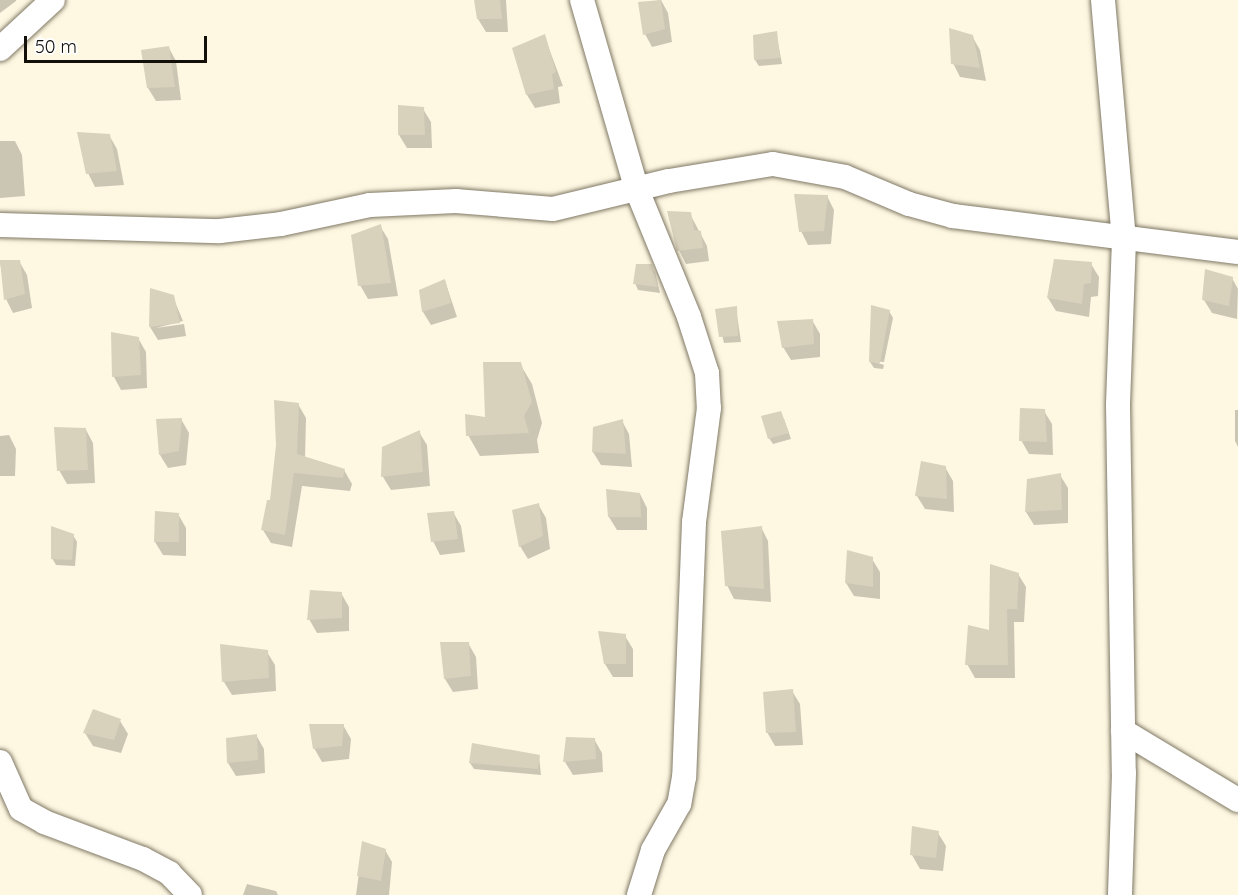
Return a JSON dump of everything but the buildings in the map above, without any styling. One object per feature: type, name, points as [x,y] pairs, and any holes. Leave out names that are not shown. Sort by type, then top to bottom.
[{"type":"street","points":[[0,49],[52,0]]},
{"type":"street","points":[[582,0],[637,190],[689,317],[707,373],[710,408],[694,522],[684,777],[679,804],[653,850],[639,895]]},
{"type":"street","points":[[1103,0],[1124,240],[1118,405],[1123,731],[1120,895]]},
{"type":"street","points":[[0,225],[220,231],[281,224],[370,205],[456,201],[552,209],[669,181],[773,164],[845,177],[909,204],[953,216],[1124,240],[1238,252]]},
{"type":"street","points":[[1123,731],[1238,800]]},
{"type":"street","points":[[0,762],[21,809],[44,822],[143,859],[169,873],[190,895]]}]
